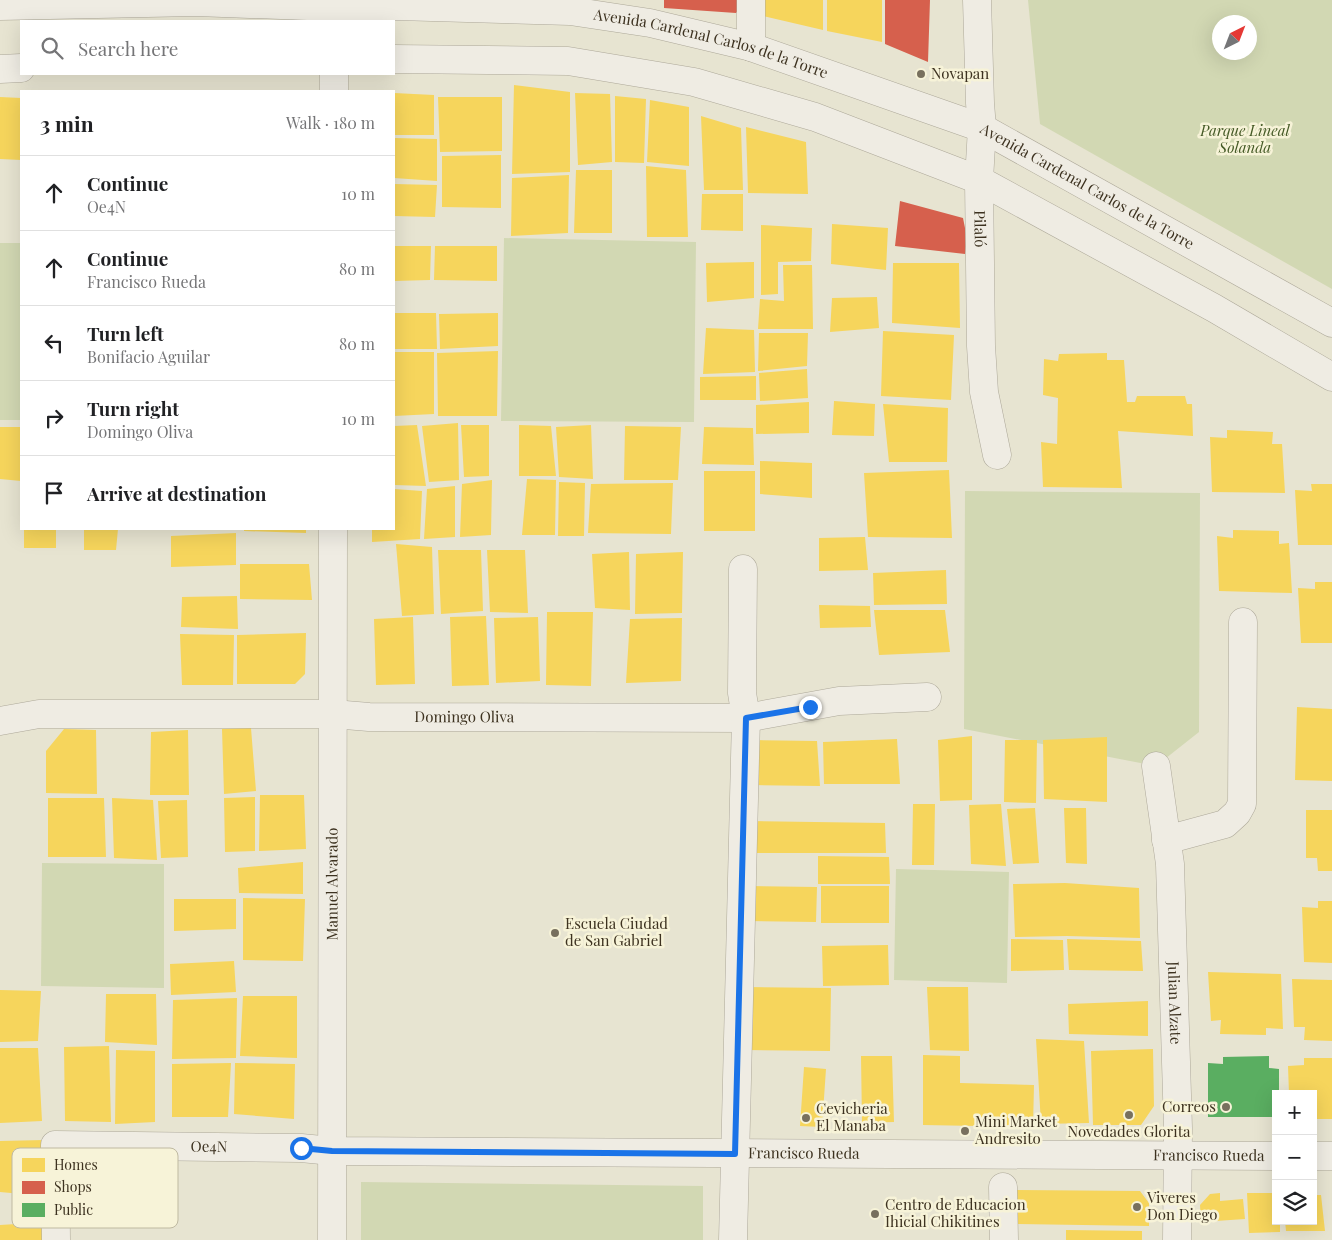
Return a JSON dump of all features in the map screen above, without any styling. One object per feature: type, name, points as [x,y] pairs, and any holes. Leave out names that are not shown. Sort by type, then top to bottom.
[{"type":"street","points":[[751,0],[751,47]]},
{"type":"street","name":"Pilaló","points":[[977,0],[982,128],[979,180],[981,346],[984,392],[997,456]]},
{"type":"street","name":"Avenida Cardenal Carlos de la Torre","points":[[0,6],[196,1],[334,14],[397,3],[570,5],[751,47],[982,128],[1332,323]]},
{"type":"street","points":[[395,59],[568,61],[694,82],[815,117],[979,180],[1214,308],[1332,377]]},
{"type":"street","points":[[0,69],[20,68]]},
{"type":"street","points":[[334,75],[334,90]]},
{"type":"street","name":"Manuel Alvarado","points":[[332,1240],[333,530]]},
{"type":"street","points":[[733,1240],[746,718],[742,692],[743,569]]},
{"type":"street","points":[[1166,840],[1225,824],[1237,813],[1242,804],[1243,622]]},
{"type":"street","name":"Domingo Oliva","points":[[0,722],[39,714],[333,714],[379,717],[746,718],[839,701],[927,697]]},
{"type":"street","name":"Julian Alzate","points":[[1156,766],[1170,864],[1178,1128],[1177,1240]]},
{"type":"street","name":"Oe4N","points":[[54,1148],[54,1145],[301,1148],[332,1151]]},
{"type":"street","name":"Francisco Rueda","points":[[332,1151],[1272,1156]]},
{"type":"street","points":[[1317,1156],[1332,1156]]},
{"type":"street","points":[[1003,1187],[1004,1240]]},
{"type":"green space","name":"Parque Lineal Solanda","points":[[1028,0],[1332,0],[1332,289],[1040,124]]},
{"type":"green space","points":[[504,238],[696,242],[694,422],[501,421]]},
{"type":"green space","points":[[0,243],[20,243],[20,420],[0,420]]},
{"type":"green space","points":[[965,491],[1200,493],[1199,732],[1156,766],[964,729]]},
{"type":"green space","points":[[42,863],[164,864],[164,988],[41,986]]},
{"type":"green space","points":[[896,869],[1009,872],[1007,983],[894,980]]},
{"type":"green space","points":[[361,1182],[703,1186],[703,1240],[361,1240]]},
{"type":"building: Homes","points":[[763,0],[823,0],[823,30],[763,16]]},
{"type":"building: Homes","points":[[827,0],[882,0],[882,42],[827,31]]},
{"type":"building: Homes","points":[[514,85],[570,92],[570,172],[512,174]]},
{"type":"building: Homes","points":[[395,93],[434,95],[434,135],[395,135]]},
{"type":"building: Homes","points":[[575,93],[610,94],[612,162],[578,165]]},
{"type":"building: Homes","points":[[615,96],[646,99],[644,163],[615,162]]},
{"type":"building: Homes","points":[[0,97],[20,98],[20,160],[0,159]]},
{"type":"building: Homes","points":[[438,97],[502,97],[502,151],[440,152]]},
{"type":"building: Homes","points":[[650,100],[689,107],[689,166],[647,162]]},
{"type":"building: Homes","points":[[701,116],[741,128],[743,190],[704,190]]},
{"type":"building: Homes","points":[[746,127],[806,142],[808,194],[748,193]]},
{"type":"building: Homes","points":[[395,138],[437,139],[437,181],[395,178]]},
{"type":"building: Homes","points":[[501,155],[501,208],[442,207],[442,156]]},
{"type":"building: Homes","points":[[646,166],[686,170],[688,237],[647,237]]},
{"type":"building: Homes","points":[[576,170],[612,170],[612,233],[574,233]]},
{"type":"building: Homes","points":[[569,175],[568,233],[511,236],[512,178]]},
{"type":"building: Homes","points":[[395,184],[437,185],[435,217],[395,216]]},
{"type":"building: Homes","points":[[702,194],[743,194],[743,231],[701,230]]},
{"type":"building: Homes","points":[[832,224],[888,228],[886,270],[831,264]]},
{"type":"building: Homes","points":[[761,225],[812,228],[811,261],[778,262],[778,294],[761,295]]},
{"type":"building: Homes","points":[[395,246],[431,246],[430,280],[395,281]]},
{"type":"building: Homes","points":[[435,246],[497,246],[497,281],[434,280]]},
{"type":"building: Homes","points":[[754,262],[754,298],[707,302],[706,263]]},
{"type":"building: Homes","points":[[893,263],[959,263],[960,328],[892,323]]},
{"type":"building: Homes","points":[[783,265],[812,265],[813,329],[758,329],[760,299],[784,301]]},
{"type":"building: Homes","points":[[877,297],[879,328],[830,332],[832,298]]},
{"type":"building: Homes","points":[[395,313],[436,313],[437,349],[395,349]]},
{"type":"building: Homes","points":[[498,313],[498,346],[440,349],[439,314]]},
{"type":"building: Homes","points":[[706,328],[754,330],[755,372],[703,374]]},
{"type":"building: Homes","points":[[883,331],[954,335],[951,400],[881,396]]},
{"type":"building: Homes","points":[[759,333],[808,333],[807,366],[758,371]]},
{"type":"building: Homes","points":[[498,351],[497,416],[438,416],[437,353]]},
{"type":"building: Homes","points":[[395,352],[434,352],[434,414],[395,416]]},
{"type":"building: Homes","points":[[1107,353],[1107,360],[1124,360],[1127,402],[1135,402],[1137,396],[1185,396],[1187,404],[1192,404],[1193,436],[1118,431],[1122,488],[1043,487],[1041,442],[1057,444],[1058,398],[1043,395],[1044,359],[1058,361],[1059,354]]},
{"type":"building: Homes","points":[[807,369],[808,398],[760,401],[759,373]]},
{"type":"building: Homes","points":[[756,376],[756,400],[700,400],[700,377]]},
{"type":"building: Homes","points":[[834,401],[875,404],[874,436],[832,435]]},
{"type":"building: Homes","points":[[809,402],[809,433],[756,434],[756,405]]},
{"type":"building: Homes","points":[[883,404],[948,408],[947,462],[889,462]]},
{"type":"building: Homes","points":[[458,423],[459,480],[429,482],[422,426]]},
{"type":"building: Homes","points":[[417,425],[426,486],[395,485],[395,426]]},
{"type":"building: Homes","points":[[461,425],[489,425],[489,476],[464,477]]},
{"type":"building: Homes","points":[[519,425],[551,426],[556,476],[519,476]]},
{"type":"building: Homes","points":[[591,425],[593,479],[559,477],[556,427]]},
{"type":"building: Homes","points":[[625,426],[681,427],[678,480],[624,480]]},
{"type":"building: Homes","points":[[0,427],[20,427],[20,481],[0,479]]},
{"type":"building: Homes","points":[[704,427],[753,428],[754,465],[702,464]]},
{"type":"building: Homes","points":[[1227,430],[1273,432],[1272,444],[1282,444],[1285,493],[1212,492],[1210,437],[1227,438]]},
{"type":"building: Homes","points":[[760,461],[812,463],[812,498],[760,494]]},
{"type":"building: Homes","points":[[949,470],[952,538],[868,537],[864,473]]},
{"type":"building: Homes","points":[[704,471],[755,471],[755,531],[704,531]]},
{"type":"building: Homes","points":[[527,479],[556,480],[555,535],[522,535]]},
{"type":"building: Homes","points":[[492,480],[491,535],[460,537],[462,484]]},
{"type":"building: Homes","points":[[559,482],[585,483],[584,536],[558,536]]},
{"type":"building: Homes","points":[[673,483],[671,534],[588,533],[591,484]]},
{"type":"building: Homes","points":[[1311,484],[1332,484],[1332,545],[1298,545],[1295,490],[1312,491]]},
{"type":"building: Homes","points":[[455,486],[455,537],[424,539],[427,489]]},
{"type":"building: Homes","points":[[395,489],[422,491],[420,539],[372,542],[372,530],[395,530]]},
{"type":"building: Homes","points":[[24,530],[56,530],[56,548],[24,548]]},
{"type":"building: Homes","points":[[84,530],[118,530],[116,550],[84,550]]},
{"type":"building: Homes","points":[[306,530],[306,533],[244,531]]},
{"type":"building: Homes","points":[[1233,530],[1279,531],[1279,544],[1289,543],[1292,593],[1219,591],[1217,536],[1233,538]]},
{"type":"building: Homes","points":[[236,533],[236,565],[171,567],[171,536]]},
{"type":"building: Homes","points":[[865,537],[868,570],[819,571],[819,538]]},
{"type":"building: Homes","points":[[396,544],[432,547],[434,614],[402,616]]},
{"type":"building: Homes","points":[[438,550],[481,550],[483,611],[441,614]]},
{"type":"building: Homes","points":[[487,550],[525,550],[528,613],[490,612]]},
{"type":"building: Homes","points":[[629,552],[630,610],[595,608],[592,554]]},
{"type":"building: Homes","points":[[683,552],[682,613],[635,614],[636,554]]},
{"type":"building: Homes","points":[[240,564],[309,564],[312,600],[240,599]]},
{"type":"building: Homes","points":[[946,570],[947,604],[874,605],[873,573]]},
{"type":"building: Homes","points":[[1315,582],[1332,582],[1332,643],[1301,643],[1298,588],[1315,589]]},
{"type":"building: Homes","points":[[237,596],[238,629],[181,627],[182,597]]},
{"type":"building: Homes","points":[[819,605],[870,606],[871,627],[820,628]]},
{"type":"building: Homes","points":[[874,610],[945,610],[950,652],[879,655]]},
{"type":"building: Homes","points":[[547,612],[593,612],[591,686],[546,685]]},
{"type":"building: Homes","points":[[486,616],[489,685],[452,686],[450,617]]},
{"type":"building: Homes","points":[[413,617],[415,684],[376,685],[374,619]]},
{"type":"building: Homes","points":[[538,617],[540,681],[496,683],[494,618]]},
{"type":"building: Homes","points":[[682,618],[681,681],[626,683],[630,619]]},
{"type":"building: Homes","points":[[306,633],[305,674],[295,684],[237,684],[237,635]]},
{"type":"building: Homes","points":[[180,634],[234,635],[233,685],[182,685]]},
{"type":"building: Homes","points":[[1297,707],[1332,709],[1332,781],[1295,780]]},
{"type":"building: Homes","points":[[251,728],[256,791],[224,794],[222,729]]},
{"type":"building: Homes","points":[[64,729],[96,730],[97,794],[46,793],[46,751]]},
{"type":"building: Homes","points":[[188,730],[189,795],[150,795],[151,732]]},
{"type":"building: Homes","points":[[972,736],[972,800],[940,801],[938,740]]},
{"type":"building: Homes","points":[[1107,737],[1107,802],[1044,799],[1043,740]]},
{"type":"building: Homes","points":[[897,739],[900,784],[824,784],[823,742]]},
{"type":"building: Homes","points":[[754,740],[817,741],[820,786],[753,785]]},
{"type":"building: Homes","points":[[1005,740],[1037,740],[1036,803],[1004,802]]},
{"type":"building: Homes","points":[[260,795],[304,795],[306,849],[259,851]]},
{"type":"building: Homes","points":[[255,797],[255,851],[225,852],[224,798]]},
{"type":"building: Homes","points":[[48,798],[104,798],[106,857],[48,857]]},
{"type":"building: Homes","points":[[112,798],[153,800],[157,860],[114,858]]},
{"type":"building: Homes","points":[[187,800],[188,857],[161,858],[158,801]]},
{"type":"building: Homes","points":[[913,804],[935,804],[934,865],[912,865]]},
{"type":"building: Homes","points":[[1001,804],[1006,866],[971,864],[969,805]]},
{"type":"building: Homes","points":[[1035,808],[1039,863],[1013,864],[1007,809]]},
{"type":"building: Homes","points":[[1064,808],[1086,808],[1087,864],[1066,863]]},
{"type":"building: Homes","points":[[1306,810],[1332,810],[1332,871],[1318,871],[1317,858],[1306,858]]},
{"type":"building: Homes","points":[[750,821],[885,823],[886,853],[749,853]]},
{"type":"building: Homes","points":[[818,856],[889,857],[890,884],[818,884]]},
{"type":"building: Homes","points":[[303,862],[303,894],[239,893],[238,868]]},
{"type":"building: Homes","points":[[1065,883],[1139,888],[1140,938],[1015,937],[1013,884]]},
{"type":"building: Homes","points":[[747,886],[817,887],[816,922],[747,921]]},
{"type":"building: Homes","points":[[821,886],[889,886],[889,923],[821,923]]},
{"type":"building: Homes","points":[[243,898],[305,899],[303,961],[243,960]]},
{"type":"building: Homes","points":[[174,899],[236,899],[236,929],[174,931]]},
{"type":"building: Homes","points":[[1318,901],[1332,901],[1332,963],[1304,962],[1302,907],[1318,908]]},
{"type":"building: Homes","points":[[1011,939],[1063,940],[1064,970],[1011,971]]},
{"type":"building: Homes","points":[[1067,939],[1141,941],[1143,971],[1069,970]]},
{"type":"building: Homes","points":[[888,945],[889,985],[823,986],[822,946]]},
{"type":"building: Homes","points":[[234,961],[236,992],[171,995],[170,964]]},
{"type":"building: Homes","points":[[1208,972],[1281,974],[1283,1029],[1266,1028],[1266,1035],[1220,1034],[1221,1020],[1211,1021]]},
{"type":"building: Homes","points":[[1292,979],[1332,980],[1332,1041],[1304,1040],[1305,1027],[1294,1027]]},
{"type":"building: Homes","points":[[747,987],[831,988],[830,1051],[746,1050]]},
{"type":"building: Homes","points":[[927,987],[968,987],[969,1051],[930,1050]]},
{"type":"building: Homes","points":[[0,990],[41,991],[38,1041],[0,1042]]},
{"type":"building: Homes","points":[[106,994],[156,994],[157,1045],[105,1042]]},
{"type":"building: Homes","points":[[243,996],[297,996],[297,1058],[240,1056]]},
{"type":"building: Homes","points":[[237,998],[236,1058],[172,1059],[173,1000]]},
{"type":"building: Homes","points":[[1148,1001],[1148,1036],[1069,1034],[1068,1004]]},
{"type":"building: Homes","points":[[1036,1039],[1084,1041],[1089,1123],[1041,1124]]},
{"type":"building: Homes","points":[[109,1046],[111,1122],[65,1121],[64,1047]]},
{"type":"building: Homes","points":[[0,1048],[38,1048],[42,1121],[0,1123]]},
{"type":"building: Homes","points":[[1153,1049],[1154,1106],[1141,1125],[1093,1125],[1091,1051]]},
{"type":"building: Homes","points":[[116,1050],[155,1051],[155,1122],[115,1124]]},
{"type":"building: Homes","points":[[923,1055],[960,1056],[960,1083],[1034,1085],[1033,1127],[923,1125]]},
{"type":"building: Homes","points":[[861,1056],[892,1056],[894,1122],[862,1123]]},
{"type":"building: Homes","points":[[1304,1058],[1332,1058],[1332,1119],[1317,1119],[1317,1090],[1289,1090],[1288,1066],[1304,1065]]},
{"type":"building: Homes","points":[[231,1063],[228,1117],[172,1117],[172,1064]]},
{"type":"building: Homes","points":[[235,1063],[295,1064],[294,1119],[234,1114]]},
{"type":"building: Homes","points":[[804,1067],[826,1069],[822,1127],[800,1126]]},
{"type":"building: Homes","points":[[44,1140],[44,1148],[12,1148],[12,1193],[0,1192],[0,1141]]},
{"type":"building: Homes","points":[[1017,1190],[1140,1191],[1149,1203],[1149,1226],[1017,1224]]},
{"type":"building: Homes","points":[[1220,1193],[1220,1201],[1243,1199],[1245,1219],[1201,1222],[1200,1205],[1210,1194]]},
{"type":"building: Homes","points":[[1247,1193],[1272,1193],[1272,1225],[1280,1225],[1280,1232],[1249,1233]]},
{"type":"building: Homes","points":[[1317,1195],[1321,1195],[1325,1231],[1286,1231],[1285,1225],[1317,1225]]},
{"type":"building: Homes","points":[[12,1224],[12,1228],[49,1228],[50,1240],[0,1240],[0,1225]]},
{"type":"building: Homes","points":[[1066,1230],[1142,1231],[1142,1240],[1066,1240]]},
{"type":"building: Shops","points":[[664,0],[744,0],[744,3],[736,13],[664,8]]},
{"type":"building: Shops","points":[[885,0],[930,0],[928,62],[885,44]]},
{"type":"building: Shops","points":[[900,201],[963,218],[967,238],[965,254],[895,246]]},
{"type":"building: Public","points":[[1269,1056],[1269,1068],[1279,1069],[1279,1090],[1272,1090],[1272,1117],[1208,1117],[1208,1063],[1223,1064],[1223,1057]]},
{"type":"place","name":"Novapan","points":[[921,74]]},
{"type":"place","name":"Escuela Ciudad de San Gabriel","points":[[555,933]]},
{"type":"place","name":"Correos","points":[[1226,1107]]},
{"type":"place","name":"Novedades Glorita","points":[[1129,1115]]},
{"type":"place","name":"Cevicheria El Manaba","points":[[806,1118]]},
{"type":"place","name":"Mini Market Andresito","points":[[965,1131]]},
{"type":"place","name":"Viveres Don Diego","points":[[1137,1207]]},
{"type":"place","name":"Centro de Educacion Ihicial Chikitines","points":[[875,1214]]},
{"type":"route","points":[[301,1148],[332,1151],[735,1154],[746,718],[810,707]]}]
